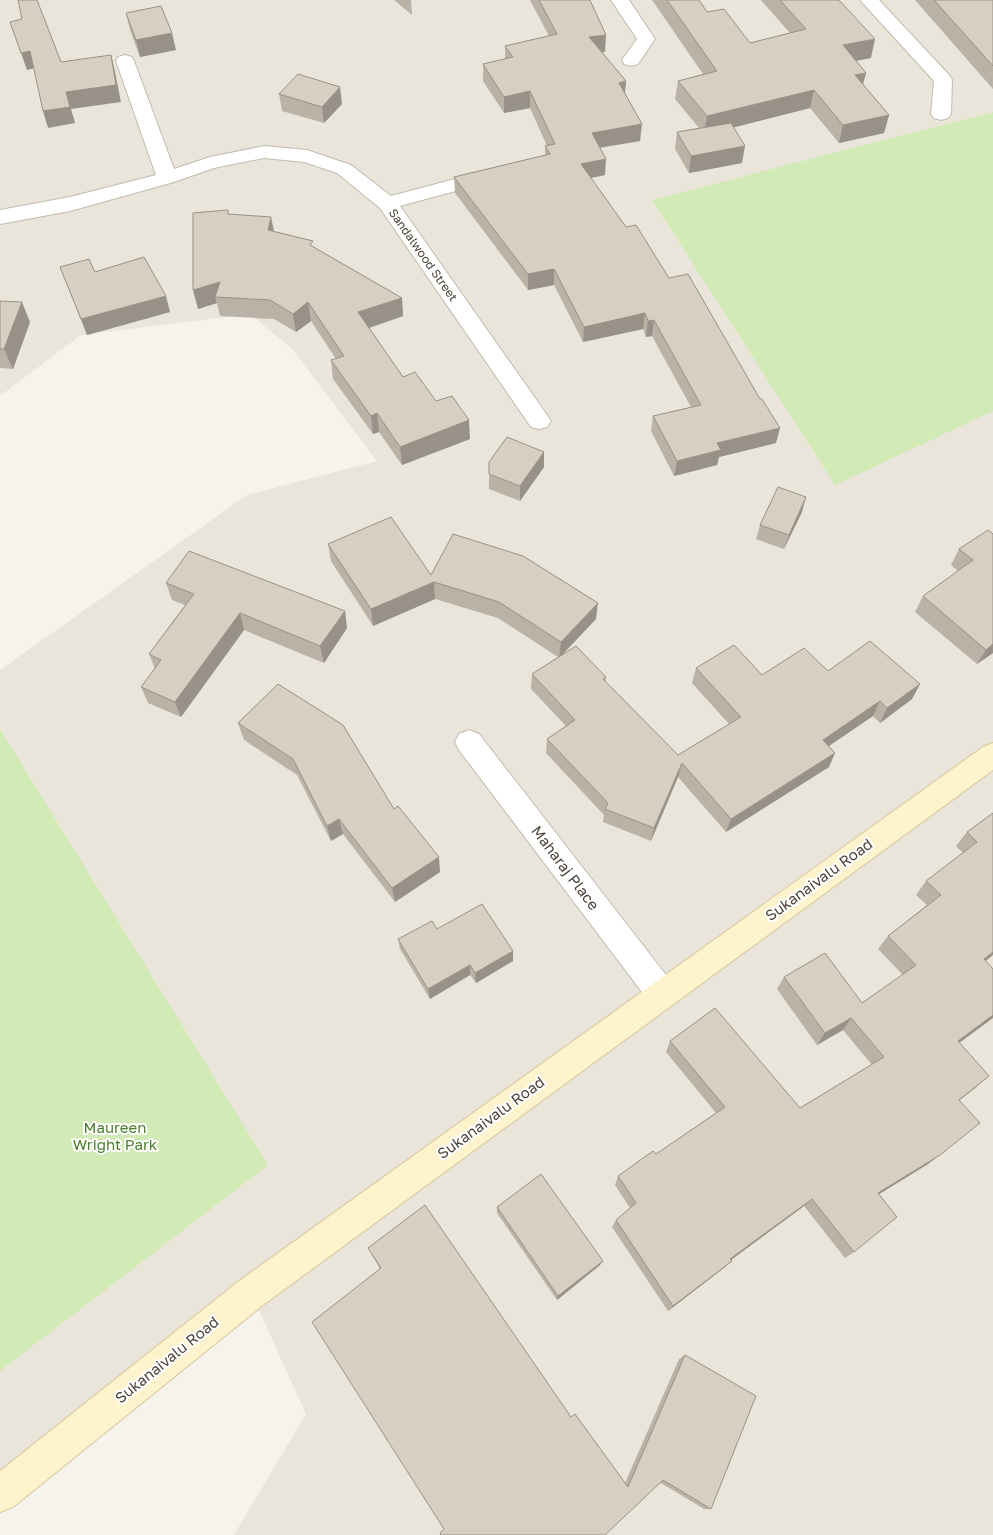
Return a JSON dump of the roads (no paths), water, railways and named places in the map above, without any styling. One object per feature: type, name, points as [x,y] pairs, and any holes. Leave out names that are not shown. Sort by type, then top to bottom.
[{"type":"main road","name":"Sukanaivalu Road","points":[[0,1494],[251,1293],[993,755]]},
{"type":"street","points":[[620,0],[646,38],[631,60]]},
{"type":"street","points":[[868,0],[943,80],[941,114]]},
{"type":"street","points":[[125,61],[167,178]]},
{"type":"street","name":"Sandalwood Street","points":[[0,217],[70,204],[167,178],[210,163],[264,152],[307,156],[344,169],[387,204],[539,421]]},
{"type":"street","points":[[387,204],[510,171]]},
{"type":"street","name":"Maharaj Place","points":[[469,742],[662,994]]},
{"type":"park label","name":"Maureen Wright Park","points":[[115,1136]]}]
